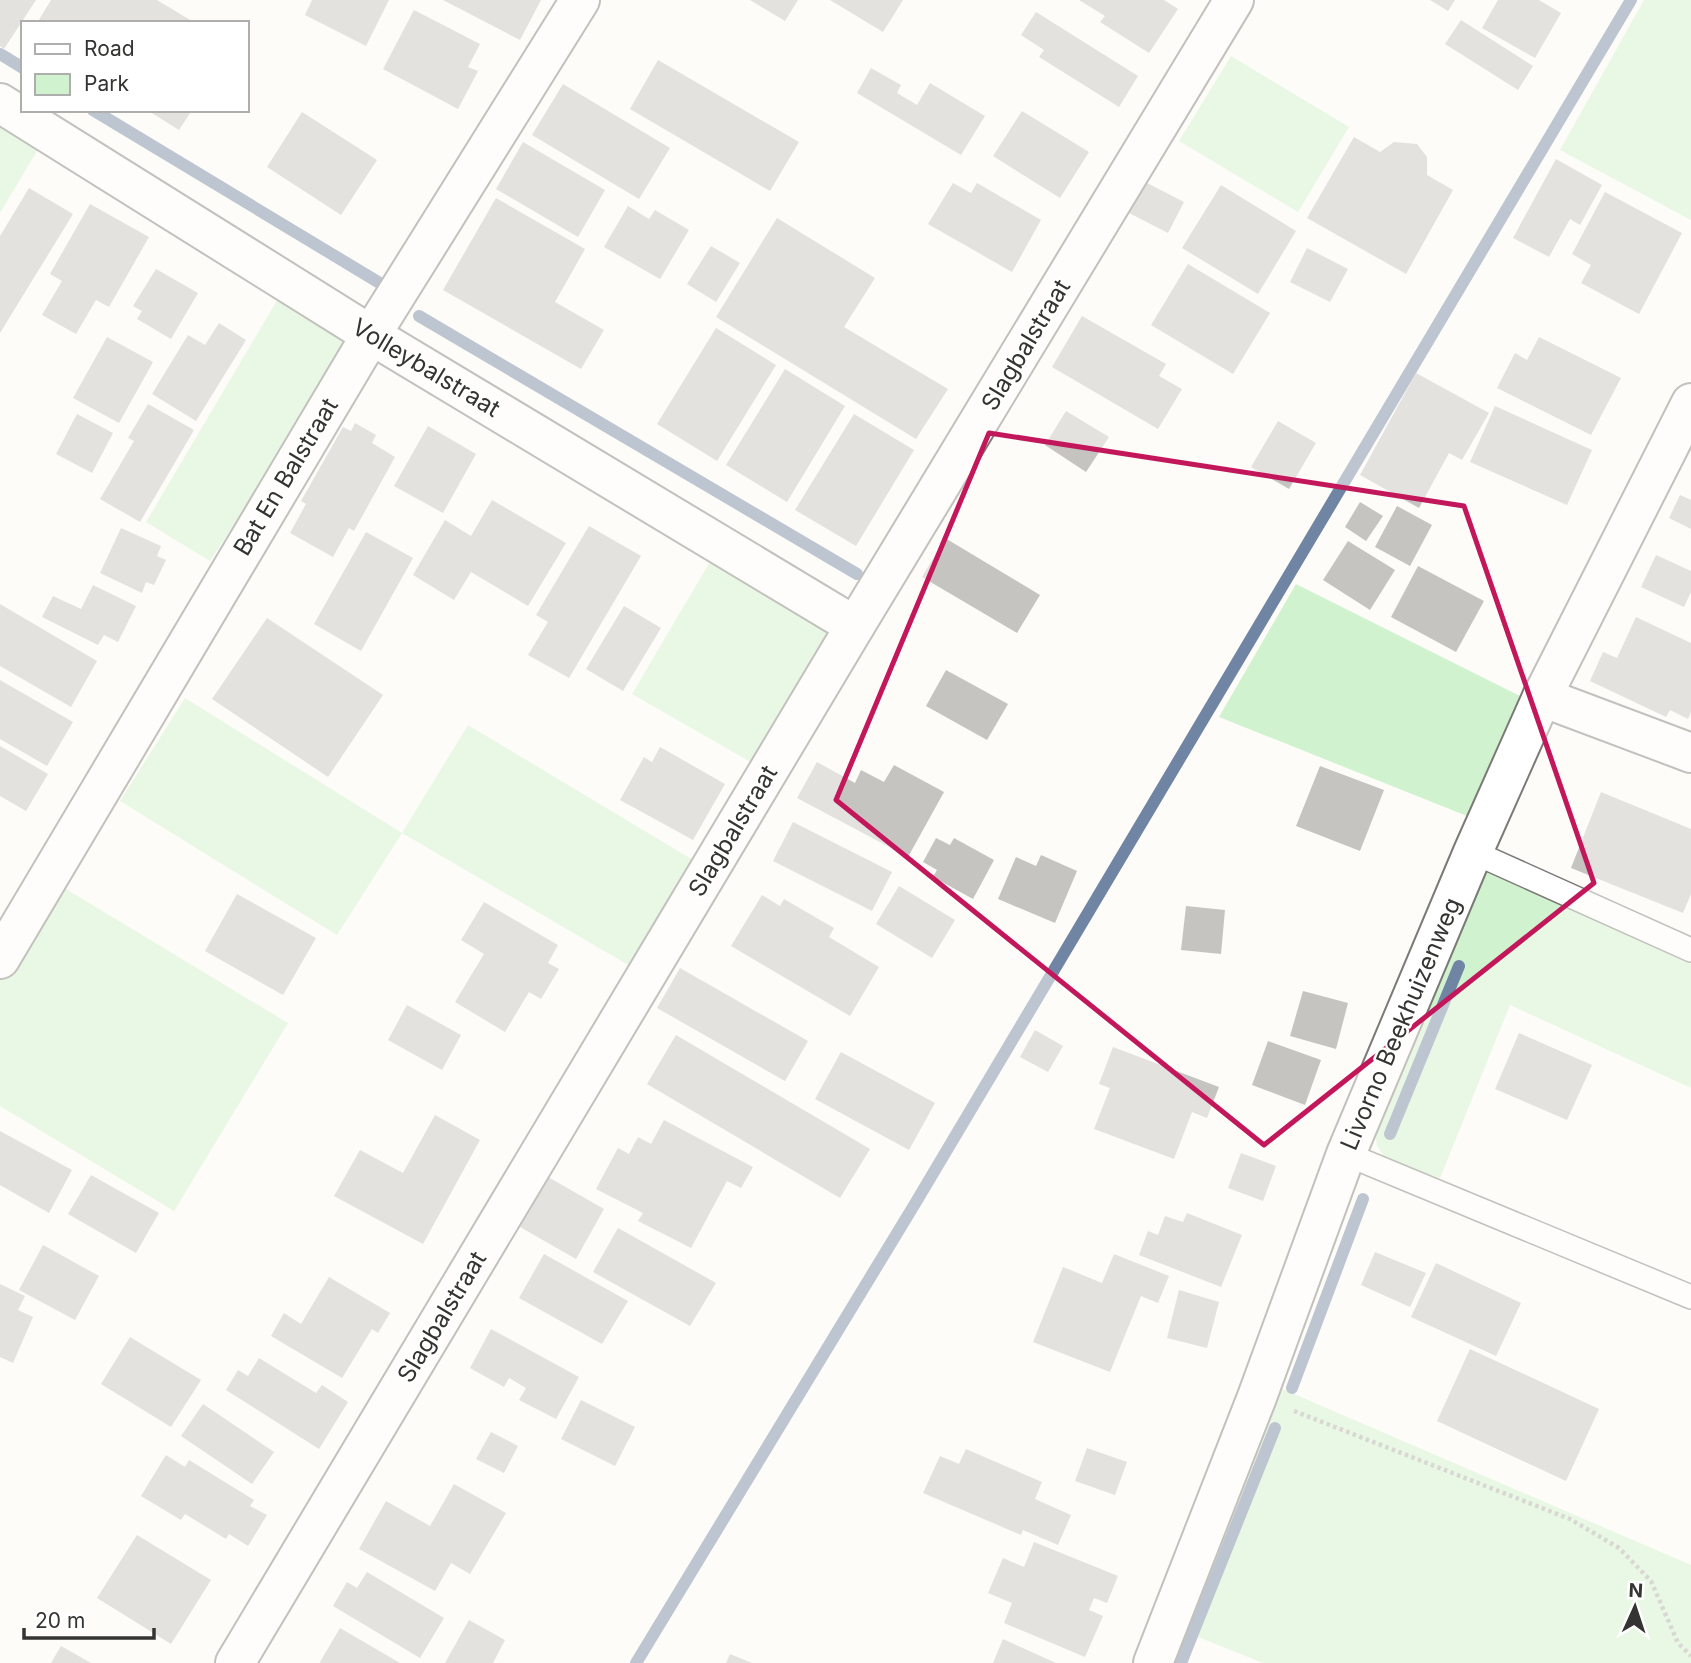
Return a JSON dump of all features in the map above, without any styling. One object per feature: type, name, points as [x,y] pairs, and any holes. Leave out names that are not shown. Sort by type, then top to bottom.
[{"type":"street","name":"Bat En Balstraat","points":[[0,959],[371,335],[580,0]]},
{"type":"street","name":"Slagbalstraat","points":[[235,1663],[855,626],[1234,0]]},
{"type":"street","name":"Volleybalstraat","points":[[0,103],[371,335],[855,626]]},
{"type":"street","name":"Livorno Beekhuizenweg","points":[[1153,1663],[1257,1396],[1346,1154],[1474,852],[1542,697],[1691,403]]},
{"type":"street","points":[[1542,697],[1691,753]]},
{"type":"lane","points":[[1474,852],[1691,950]]},
{"type":"lane","points":[[1346,1154],[1691,1297]]},
{"type":"path","points":[[1257,1396],[1570,1519],[1619,1548],[1651,1581],[1678,1643],[1691,1656]]},
{"type":"highlighted area","points":[[989,433],[1464,506],[1594,883],[1264,1145],[836,800]]},
{"type":"green space","points":[[1644,0],[1691,0],[1691,220],[1560,150]]},
{"type":"green space","points":[[1231,56],[1349,127],[1298,212],[1179,141]]},
{"type":"green space","points":[[0,121],[40,146],[0,213]]},
{"type":"green space","points":[[282,292],[339,332],[344,352],[337,368],[210,561],[146,522]]},
{"type":"green space","points":[[714,555],[830,632],[756,765],[632,694]]},
{"type":"green space","points":[[1296,584],[1520,696],[1472,818],[1219,717]]},
{"type":"green space","points":[[185,698],[402,833],[337,935],[120,801]]},
{"type":"green space","points":[[468,725],[698,863],[635,969],[402,833]]},
{"type":"green space","points":[[1482,868],[1691,964],[1691,1088],[1510,1005],[1440,1178],[1388,1162],[1377,1146],[1375,1127]]},
{"type":"green space","points":[[56,883],[288,1023],[174,1211],[0,1106],[0,976]]},
{"type":"green space","points":[[1273,1385],[1691,1565],[1691,1663],[1263,1663],[1178,1629]]},
{"type":"building","points":[[0,0],[36,0],[4,49],[0,46]]},
{"type":"building","points":[[51,0],[157,0],[192,21],[38,21]]},
{"type":"building","points":[[312,0],[389,0],[366,46],[305,15]]},
{"type":"building","points":[[443,0],[541,0],[520,40]]},
{"type":"building","points":[[750,0],[798,0],[785,21]]},
{"type":"building","points":[[830,0],[903,0],[883,32]]},
{"type":"building","points":[[1079,0],[1164,0],[1178,9],[1149,53],[1100,22],[1105,16]]},
{"type":"building","points":[[1430,0],[1455,0],[1448,11]]},
{"type":"building","points":[[1498,0],[1539,0],[1561,13],[1535,58],[1482,28]]},
{"type":"building","points":[[414,10],[480,44],[468,67],[478,71],[458,109],[383,69]]},
{"type":"building","points":[[1036,12],[1138,76],[1119,107],[1039,57],[1044,50],[1021,35]]},
{"type":"building","points":[[1461,20],[1533,66],[1518,90],[1445,44]]},
{"type":"building","points":[[658,60],[799,142],[770,191],[630,109]]},
{"type":"building","points":[[871,68],[901,85],[897,93],[917,105],[930,83],[985,116],[961,155],[857,93]]},
{"type":"building","points":[[563,84],[670,148],[639,199],[532,135]]},
{"type":"building","points":[[1022,111],[1089,152],[1060,198],[993,156]]},
{"type":"building","points":[[150,112],[191,112],[179,130]]},
{"type":"building","points":[[302,112],[377,160],[341,215],[267,167]]},
{"type":"building","points":[[1354,137],[1380,152],[1394,142],[1417,144],[1427,157],[1427,175],[1453,190],[1406,274],[1307,218]]},
{"type":"building","points":[[523,142],[605,190],[578,237],[496,189]]},
{"type":"building","points":[[1556,159],[1602,185],[1580,225],[1570,219],[1549,257],[1513,238]]},
{"type":"building","points":[[1145,182],[1184,202],[1168,233],[1129,213]]},
{"type":"building","points":[[953,183],[971,193],[977,183],[1041,220],[1012,272],[928,224]]},
{"type":"building","points":[[1221,185],[1296,231],[1258,294],[1182,248]]},
{"type":"building","points":[[29,188],[73,214],[0,333],[0,236]]},
{"type":"building","points":[[1605,192],[1682,233],[1639,314],[1581,283],[1591,265],[1572,254]]},
{"type":"building","points":[[496,198],[585,249],[555,302],[604,330],[581,369],[443,290]]},
{"type":"building","points":[[90,204],[149,237],[109,307],[96,300],[76,334],[42,315],[62,281],[50,274]]},
{"type":"building","points":[[628,206],[649,219],[655,210],[689,230],[660,279],[604,247]]},
{"type":"building","points":[[777,218],[875,278],[844,327],[948,389],[916,439],[716,317]]},
{"type":"building","points":[[711,246],[740,263],[716,302],[687,284]]},
{"type":"building","points":[[1307,248],[1348,269],[1330,302],[1290,282]]},
{"type":"building","points":[[1188,264],[1270,313],[1233,374],[1151,325]]},
{"type":"building","points":[[156,269],[198,293],[171,339],[137,319],[142,311],[133,306]]},
{"type":"building","points":[[1082,316],[1166,364],[1159,376],[1182,389],[1158,429],[1052,367]]},
{"type":"building","points":[[219,323],[246,340],[196,421],[152,394],[188,335],[205,345]]},
{"type":"building","points":[[716,328],[776,365],[717,461],[657,424]]},
{"type":"building","points":[[107,337],[153,362],[119,423],[73,398]]},
{"type":"building","points":[[1539,337],[1621,378],[1591,435],[1497,388],[1515,353],[1527,360]]},
{"type":"building","points":[[785,369],[845,406],[787,502],[726,465]]},
{"type":"building","points":[[1416,373],[1489,413],[1462,460],[1449,453],[1419,508],[1360,475]]},
{"type":"building","points":[[148,404],[194,430],[140,522],[100,499],[134,441],[128,438]]},
{"type":"building","points":[[1495,406],[1592,450],[1567,505],[1470,462]]},
{"type":"building","points":[[1066,411],[1109,437],[1086,472],[1045,445]]},
{"type":"building","points":[[77,414],[113,433],[92,473],[56,454]]},
{"type":"building","points":[[854,414],[914,450],[856,546],[795,510]]},
{"type":"building","points":[[1278,421],[1316,443],[1289,489],[1251,467]]},
{"type":"building","points":[[355,423],[376,435],[372,443],[395,457],[354,531],[349,528],[333,557],[290,533],[306,504],[301,501],[343,427],[351,431]]},
{"type":"building","points":[[428,426],[476,454],[443,513],[394,486]]},
{"type":"building","points":[[1680,495],[1691,500],[1691,529],[1669,518]]},
{"type":"building","points":[[492,500],[566,543],[528,606],[471,572],[454,600],[413,575],[445,520],[471,536]]},
{"type":"building","points":[[1360,502],[1383,516],[1366,541],[1345,527]]},
{"type":"building","points":[[1397,506],[1432,525],[1410,566],[1375,547]]},
{"type":"building","points":[[589,526],[641,556],[569,678],[528,655],[548,622],[536,615]]},
{"type":"building","points":[[121,528],[161,546],[157,556],[166,560],[154,585],[146,582],[142,593],[100,573]]},
{"type":"building","points":[[366,532],[413,558],[361,651],[314,624]]},
{"type":"building","points":[[945,538],[1040,595],[1017,633],[922,577]]},
{"type":"building","points":[[1348,541],[1395,570],[1370,610],[1323,580]]},
{"type":"building","points":[[1656,555],[1691,571],[1691,592],[1684,607],[1641,587]]},
{"type":"building","points":[[1418,566],[1484,601],[1456,652],[1391,617]]},
{"type":"building","points":[[93,585],[136,606],[118,642],[104,635],[98,645],[42,617],[53,596],[81,609]]},
{"type":"building","points":[[0,604],[97,661],[71,707],[0,666]]},
{"type":"building","points":[[624,606],[661,628],[623,691],[586,669]]},
{"type":"building","points":[[1636,617],[1691,643],[1691,712],[1688,719],[1670,710],[1666,717],[1590,681],[1603,652],[1617,658]]},
{"type":"building","points":[[267,618],[383,695],[328,777],[212,699]]},
{"type":"building","points":[[946,670],[1008,704],[987,740],[926,706]]},
{"type":"building","points":[[0,680],[73,722],[47,766],[0,739]]},
{"type":"building","points":[[0,746],[48,774],[26,811],[0,796]]},
{"type":"building","points":[[660,747],[725,784],[693,840],[620,800],[644,757],[652,762]]},
{"type":"building","points":[[817,762],[855,783],[861,770],[884,782],[894,765],[944,792],[908,857],[797,798]]},
{"type":"building","points":[[1320,766],[1384,790],[1360,851],[1296,826]]},
{"type":"building","points":[[1601,792],[1691,829],[1691,894],[1683,913],[1571,868]]},
{"type":"building","points":[[793,822],[892,872],[872,911],[773,861]]},
{"type":"building","points":[[936,838],[950,845],[954,838],[994,860],[973,899],[933,877],[937,870],[923,862]]},
{"type":"building","points":[[1041,855],[1077,871],[1055,923],[998,899],[1016,857],[1036,866]]},
{"type":"building","points":[[899,886],[955,920],[932,958],[876,924]]},
{"type":"building","points":[[237,894],[316,938],[283,995],[205,951]]},
{"type":"building","points":[[762,895],[780,906],[784,899],[834,928],[829,937],[879,967],[850,1016],[731,946]]},
{"type":"building","points":[[484,902],[558,945],[548,963],[559,969],[541,999],[529,992],[505,1032],[455,1002],[484,954],[461,940]]},
{"type":"building","points":[[1186,906],[1225,910],[1221,954],[1181,950]]},
{"type":"building","points":[[680,968],[808,1041],[785,1081],[657,1008]]},
{"type":"building","points":[[1303,991],[1348,1003],[1336,1049],[1290,1036]]},
{"type":"building","points":[[407,1005],[461,1035],[442,1070],[388,1040]]},
{"type":"building","points":[[1035,1030],[1063,1046],[1048,1072],[1020,1057]]},
{"type":"building","points":[[1519,1033],[1592,1065],[1567,1120],[1495,1089]]},
{"type":"building","points":[[676,1035],[870,1149],[840,1198],[647,1084]]},
{"type":"building","points":[[1268,1041],[1321,1060],[1305,1105],[1252,1085]]},
{"type":"building","points":[[1113,1047],[1219,1087],[1207,1118],[1192,1112],[1174,1159],[1094,1129],[1110,1088],[1099,1084]]},
{"type":"building","points":[[841,1052],[935,1103],[909,1150],[815,1099]]},
{"type":"building","points":[[435,1115],[480,1140],[423,1244],[334,1196],[360,1150],[403,1173]]},
{"type":"building","points":[[664,1120],[753,1167],[741,1188],[727,1181],[691,1248],[638,1221],[643,1213],[596,1189],[618,1148],[629,1154],[638,1137],[651,1144]]},
{"type":"building","points":[[0,1131],[72,1170],[49,1213],[0,1185]]},
{"type":"building","points":[[1241,1153],[1276,1166],[1263,1201],[1228,1188]]},
{"type":"building","points":[[91,1175],[159,1213],[136,1253],[68,1214]]},
{"type":"building","points":[[548,1177],[604,1209],[576,1259],[520,1227]]},
{"type":"building","points":[[1187,1213],[1242,1235],[1221,1287],[1139,1255],[1148,1231],[1158,1235],[1165,1216],[1183,1222]]},
{"type":"building","points":[[618,1228],[716,1283],[690,1326],[593,1272]]},
{"type":"building","points":[[43,1245],[99,1276],[75,1320],[19,1290]]},
{"type":"building","points":[[1375,1252],[1426,1273],[1410,1307],[1361,1285]]},
{"type":"building","points":[[544,1254],[628,1301],[602,1344],[519,1298]]},
{"type":"building","points":[[1114,1254],[1169,1276],[1158,1303],[1141,1296],[1110,1372],[1033,1342],[1063,1267],[1102,1283]]},
{"type":"building","points":[[1436,1263],[1521,1303],[1496,1356],[1411,1317]]},
{"type":"building","points":[[329,1277],[390,1313],[378,1333],[372,1329],[342,1378],[271,1336],[284,1313],[301,1324]]},
{"type":"building","points":[[0,1284],[25,1296],[18,1310],[33,1317],[13,1363],[0,1357]]},
{"type":"building","points":[[1179,1290],[1219,1302],[1207,1348],[1167,1338]]},
{"type":"building","points":[[491,1329],[579,1377],[556,1419],[519,1400],[526,1388],[509,1378],[504,1387],[470,1368]]},
{"type":"building","points":[[130,1337],[201,1380],[171,1427],[101,1384]]},
{"type":"building","points":[[1470,1349],[1599,1409],[1566,1481],[1437,1421]]},
{"type":"building","points":[[259,1358],[316,1393],[322,1385],[348,1402],[319,1449],[226,1390],[238,1370],[248,1376]]},
{"type":"building","points":[[581,1400],[635,1427],[615,1466],[561,1439]]},
{"type":"building","points":[[203,1404],[274,1452],[252,1484],[181,1436]]},
{"type":"building","points":[[491,1432],[518,1446],[504,1473],[476,1459]]},
{"type":"building","points":[[1087,1448],[1127,1462],[1115,1495],[1075,1481]]},
{"type":"building","points":[[966,1449],[1042,1482],[1035,1499],[1071,1515],[1058,1545],[1023,1530],[1021,1535],[923,1493],[940,1456],[959,1464]]},
{"type":"building","points":[[166,1455],[185,1467],[189,1460],[254,1500],[250,1506],[267,1515],[248,1546],[229,1534],[226,1539],[185,1514],[181,1520],[141,1496]]},
{"type":"building","points":[[454,1484],[506,1513],[470,1574],[451,1563],[435,1591],[359,1549],[386,1501],[430,1526]]},
{"type":"building","points":[[137,1535],[211,1580],[171,1644],[97,1598]]},
{"type":"building","points":[[1034,1542],[1118,1576],[1107,1603],[1094,1598],[1089,1610],[1103,1616],[1085,1657],[1004,1623],[1012,1603],[988,1593],[1003,1558],[1024,1567]]},
{"type":"building","points":[[367,1572],[444,1618],[420,1658],[333,1606],[347,1582],[357,1588]]},
{"type":"building","points":[[469,1620],[505,1640],[493,1663],[445,1663]]},
{"type":"building","points":[[340,1628],[400,1663],[321,1663]]},
{"type":"building","points":[[1003,1639],[1056,1663],[993,1663]]},
{"type":"building","points":[[61,1646],[91,1663],[51,1663]]},
{"type":"building","points":[[730,1654],[752,1663],[726,1663]]},
{"type":"waterway","points":[[636,1663],[916,1202],[1631,0]]},
{"type":"waterway","points":[[0,54],[21,67]]},
{"type":"waterway","points":[[96,112],[383,285]]},
{"type":"waterway","points":[[419,316],[857,574]]},
{"type":"waterway","points":[[1390,1134],[1459,966]]},
{"type":"waterway","points":[[1292,1388],[1363,1199]]},
{"type":"waterway","points":[[1181,1663],[1275,1428]]}]
